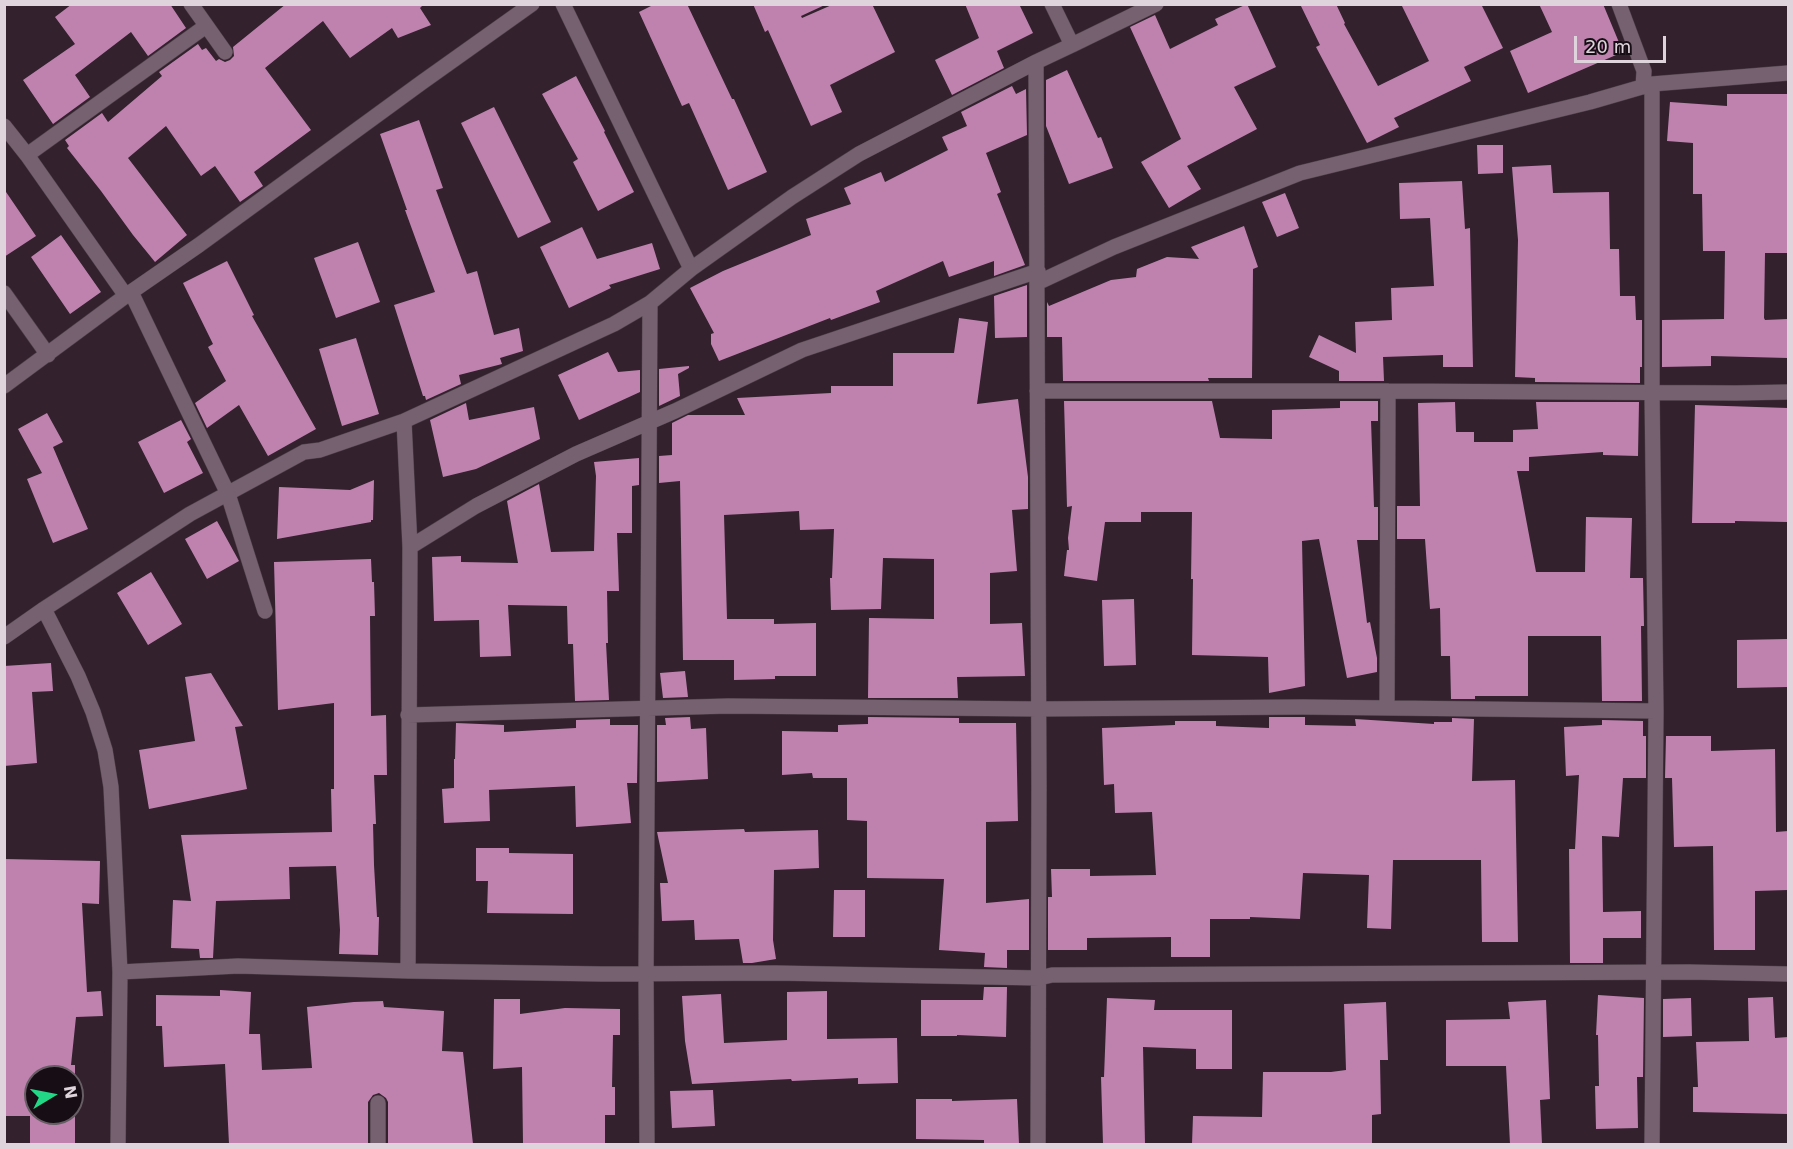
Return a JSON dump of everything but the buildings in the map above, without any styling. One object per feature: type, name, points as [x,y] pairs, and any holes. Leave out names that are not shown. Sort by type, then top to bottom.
[{"type":"street","points":[[191,4],[225,52]]},
{"type":"street","points":[[4,386],[532,4]]},
{"type":"street","points":[[563,4],[691,269]]},
{"type":"street","points":[[1052,4],[1072,45]]},
{"type":"street","points":[[4,638],[44,609],[190,514],[304,452],[320,450],[404,421],[614,324],[650,303],[691,269],[792,197],[859,154],[1036,62],[1156,4]]},
{"type":"street","points":[[1618,4],[1644,71],[1647,85],[1656,711],[1652,1144]]},
{"type":"street","points":[[27,154],[206,26]]},
{"type":"street","points":[[1036,62],[1038,1144]]},
{"type":"street","points":[[410,547],[476,506],[576,454],[649,423],[802,350],[1038,277],[1300,173],[1590,102],[1647,85],[1788,73]]},
{"type":"street","points":[[4,126],[129,294],[228,494],[265,611]]},
{"type":"street","points":[[4,293],[48,355]]},
{"type":"street","points":[[647,1144],[650,303]]},
{"type":"street","points":[[1037,391],[1788,392]]},
{"type":"street","points":[[1386,708],[1388,391]]},
{"type":"street","points":[[404,421],[410,547],[408,970]]},
{"type":"street","points":[[44,609],[78,676],[93,712],[105,750],[111,787],[120,972],[118,1144]]},
{"type":"street","points":[[408,715],[728,706],[1038,709],[1303,707],[1656,711]]},
{"type":"street","points":[[120,972],[238,966],[646,974],[776,973],[1039,978],[1052,975],[1654,972],[1788,974]]},
{"type":"street","points":[[378,1103],[378,1144]]}]
